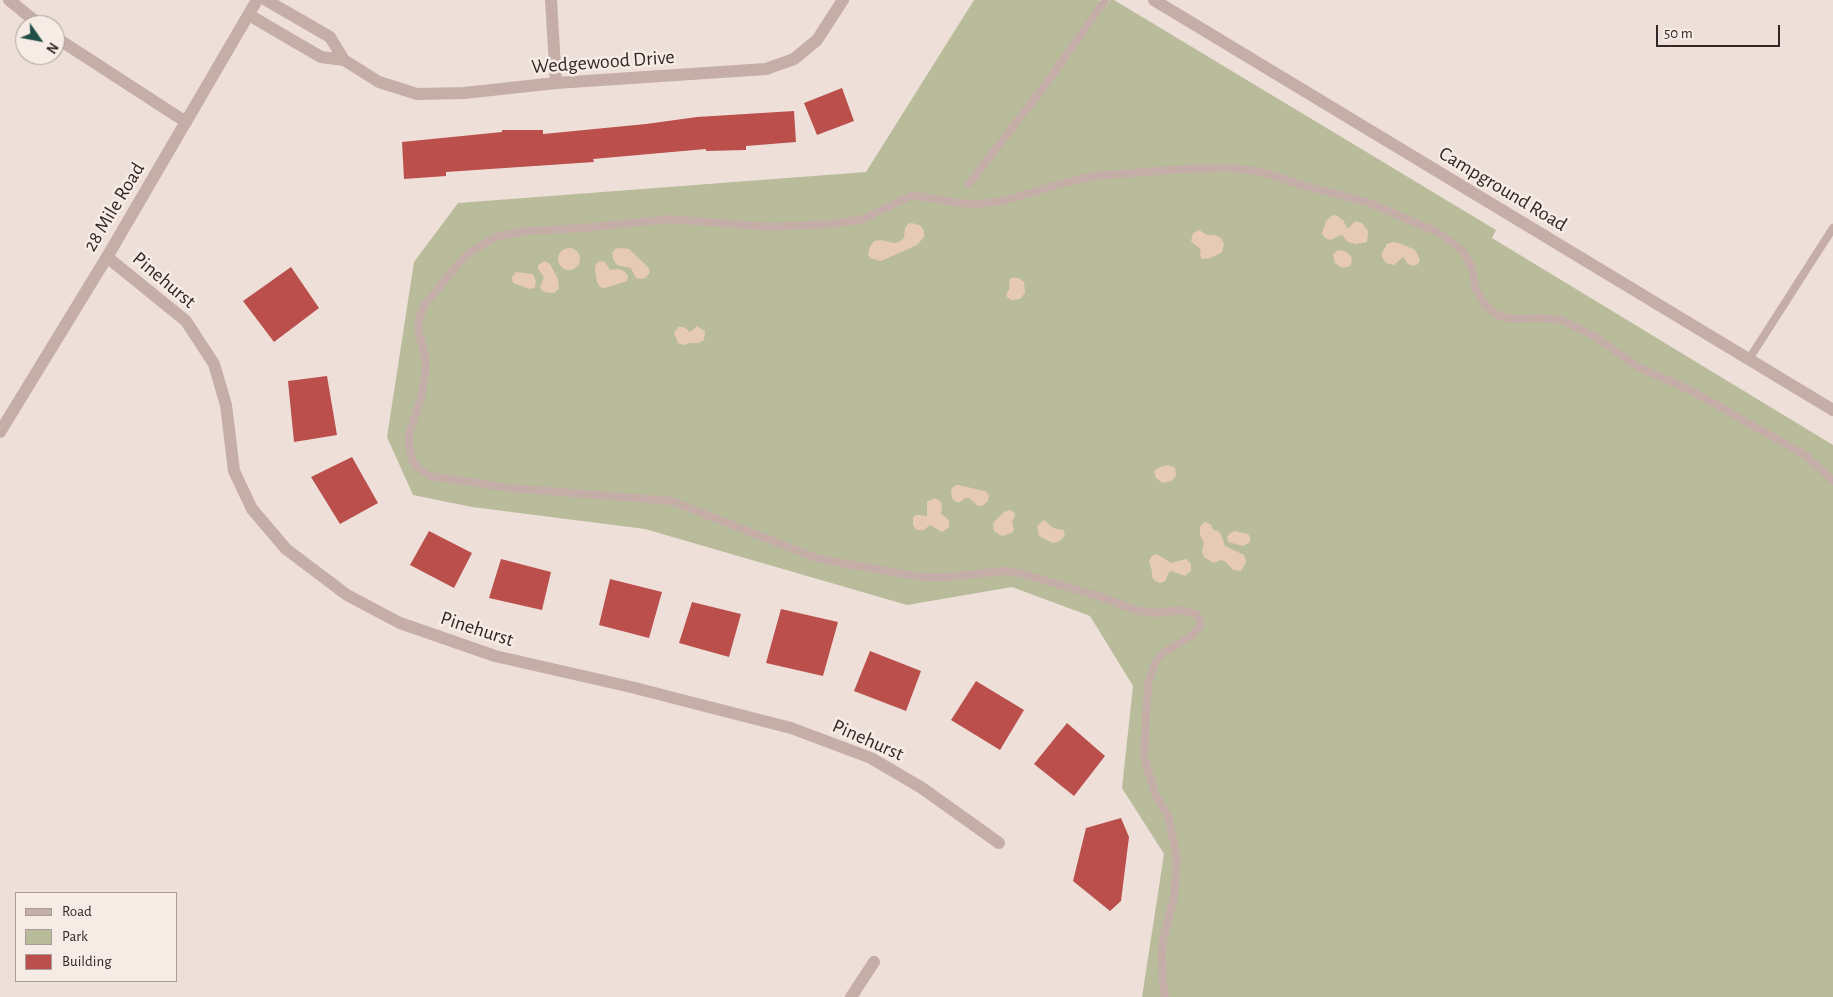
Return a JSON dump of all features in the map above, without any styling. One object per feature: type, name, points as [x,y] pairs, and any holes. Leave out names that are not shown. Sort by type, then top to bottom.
[{"type":"street","points":[[9,0],[28,15]]},
{"type":"street","name":"28 Mile Road","points":[[0,432],[107,256],[257,0]]},
{"type":"street","name":"Wedgewood Drive","points":[[266,0],[330,37],[344,60]]},
{"type":"street","points":[[551,0],[556,83]]},
{"type":"street","name":"Wedgewood Drive","points":[[248,15],[321,57],[344,60],[379,82],[417,94],[464,93],[556,83],[766,69],[794,59],[817,40],[843,0]]},
{"type":"street","name":"Campground Road","points":[[1154,0],[1833,410]]},
{"type":"street","points":[[65,43],[186,122]]},
{"type":"street","name":"Pinehurst","points":[[107,256],[186,321],[214,364],[226,405],[234,472],[252,509],[286,550],[347,595],[400,622],[495,656],[791,728],[871,758],[922,788],[998,843]]},
{"type":"street","points":[[850,997],[874,962]]},
{"type":"lane","points":[[969,184],[1051,77],[1105,0]]},
{"type":"lane","points":[[1165,997],[1163,983],[1163,940],[1174,898],[1177,859],[1169,818],[1155,793],[1144,757],[1148,683],[1156,661],[1200,626],[1200,619],[1196,614],[1181,610],[1159,613],[1138,611],[1098,596],[1004,570],[947,577],[922,577],[830,561],[813,557],[672,501],[510,488],[430,476],[417,467],[409,447],[409,434],[421,398],[426,368],[418,320],[425,304],[470,252],[496,237],[526,231],[590,228],[670,219],[771,227],[832,224],[863,219],[911,196],[958,204],[979,204],[1003,201],[1094,176],[1185,168],[1231,168],[1262,172],[1305,186],[1368,202],[1435,231],[1464,252],[1472,268],[1476,289],[1484,303],[1495,314],[1512,319],[1561,320],[1594,336],[1638,367],[1697,394],[1805,455],[1833,481]]},
{"type":"lane","points":[[1749,359],[1833,228]]},
{"type":"green space","points":[[974,0],[1098,0],[1106,5],[1110,0],[1114,0],[1496,230],[1492,238],[1833,445],[1833,997],[1142,997],[1164,854],[1122,788],[1133,686],[1090,616],[1012,587],[907,605],[645,529],[472,507],[413,495],[387,437],[414,262],[458,203],[866,172]]},
{"type":"sand","points":[[1336,215],[1343,220],[1347,228],[1355,221],[1362,223],[1368,231],[1367,242],[1356,244],[1348,242],[1342,235],[1330,240],[1324,237],[1322,233],[1326,221],[1331,216]]},
{"type":"sand","points":[[912,223],[921,226],[924,231],[924,237],[917,245],[881,261],[870,258],[868,254],[874,241],[899,242],[904,238],[905,228],[908,224]]},
{"type":"sand","points":[[1199,230],[1207,235],[1215,235],[1221,238],[1224,244],[1222,252],[1211,258],[1202,259],[1200,255],[1201,250],[1191,241],[1193,233]]},
{"type":"sand","points":[[1393,242],[1415,250],[1420,259],[1418,264],[1414,266],[1408,264],[1403,257],[1394,265],[1386,263],[1382,253],[1387,244]]},
{"type":"sand","points":[[565,248],[573,248],[580,255],[580,263],[573,270],[565,270],[558,263],[558,255]]},
{"type":"sand","points":[[615,249],[629,249],[648,267],[650,272],[646,278],[636,278],[631,268],[617,265],[612,253]]},
{"type":"sand","points":[[1338,250],[1345,251],[1351,256],[1352,262],[1350,266],[1342,268],[1335,263],[1333,254]]},
{"type":"sand","points":[[545,261],[550,264],[558,279],[559,289],[554,293],[544,292],[540,288],[544,277],[538,269],[538,265]]},
{"type":"sand","points":[[600,261],[605,262],[610,270],[618,269],[624,271],[628,276],[627,281],[605,288],[600,287],[597,282],[595,269],[596,264]]},
{"type":"sand","points":[[516,272],[533,274],[536,281],[535,288],[530,289],[513,283],[512,277]]},
{"type":"sand","points":[[1011,278],[1019,278],[1024,282],[1025,293],[1020,299],[1011,300],[1006,296],[1010,288],[1009,282]]},
{"type":"sand","points":[[697,326],[705,331],[704,340],[699,343],[684,345],[678,343],[674,333],[678,327],[684,327],[690,332]]},
{"type":"sand","points":[[1168,465],[1175,468],[1176,476],[1171,481],[1162,483],[1156,478],[1154,471]]},
{"type":"sand","points":[[958,485],[985,491],[989,495],[988,501],[982,506],[977,505],[969,498],[956,502],[952,498],[951,490],[954,486]]},
{"type":"sand","points":[[935,498],[942,504],[941,514],[949,520],[949,527],[942,532],[930,525],[924,530],[916,530],[913,518],[916,515],[927,516],[927,502]]},
{"type":"sand","points":[[1010,510],[1014,512],[1015,516],[1012,522],[1014,530],[1012,533],[1002,536],[994,531],[993,523],[1004,512]]},
{"type":"sand","points":[[1044,520],[1053,528],[1063,530],[1065,534],[1062,539],[1053,543],[1039,536],[1037,526]]},
{"type":"sand","points":[[1206,522],[1211,525],[1213,530],[1221,534],[1225,546],[1244,555],[1246,562],[1241,571],[1233,570],[1226,562],[1221,560],[1214,563],[1204,557],[1202,551],[1204,542],[1200,535],[1200,527]]},
{"type":"sand","points":[[1234,531],[1248,534],[1250,542],[1243,546],[1228,542],[1227,536]]},
{"type":"sand","points":[[1157,554],[1171,563],[1186,559],[1191,564],[1191,571],[1185,576],[1171,571],[1165,581],[1160,583],[1155,581],[1152,577],[1149,561],[1152,556]]},
{"type":"building","points":[[842,88],[854,121],[817,135],[804,103]]},
{"type":"building","points":[[794,111],[796,142],[746,146],[746,150],[706,151],[706,149],[593,159],[594,162],[446,172],[446,176],[404,179],[402,142],[502,132],[502,130],[543,130],[543,134],[697,117]]},
{"type":"building","points":[[291,267],[319,308],[274,342],[243,301]]},
{"type":"building","points":[[327,376],[337,435],[294,442],[288,381]]},
{"type":"building","points":[[352,457],[378,503],[340,524],[311,477]]},
{"type":"building","points":[[429,531],[472,553],[454,588],[410,565]]},
{"type":"building","points":[[501,559],[551,572],[542,610],[489,598]]},
{"type":"building","points":[[610,579],[662,592],[649,638],[599,625]]},
{"type":"building","points":[[692,602],[741,614],[729,657],[679,643]]},
{"type":"building","points":[[781,609],[838,622],[823,676],[766,663]]},
{"type":"building","points":[[870,651],[921,671],[906,711],[854,691]]},
{"type":"building","points":[[976,681],[1024,710],[1000,750],[951,720]]},
{"type":"building","points":[[1067,723],[1105,756],[1074,796],[1034,764]]},
{"type":"building","points":[[1121,818],[1129,837],[1121,901],[1110,911],[1073,881],[1086,828]]}]
